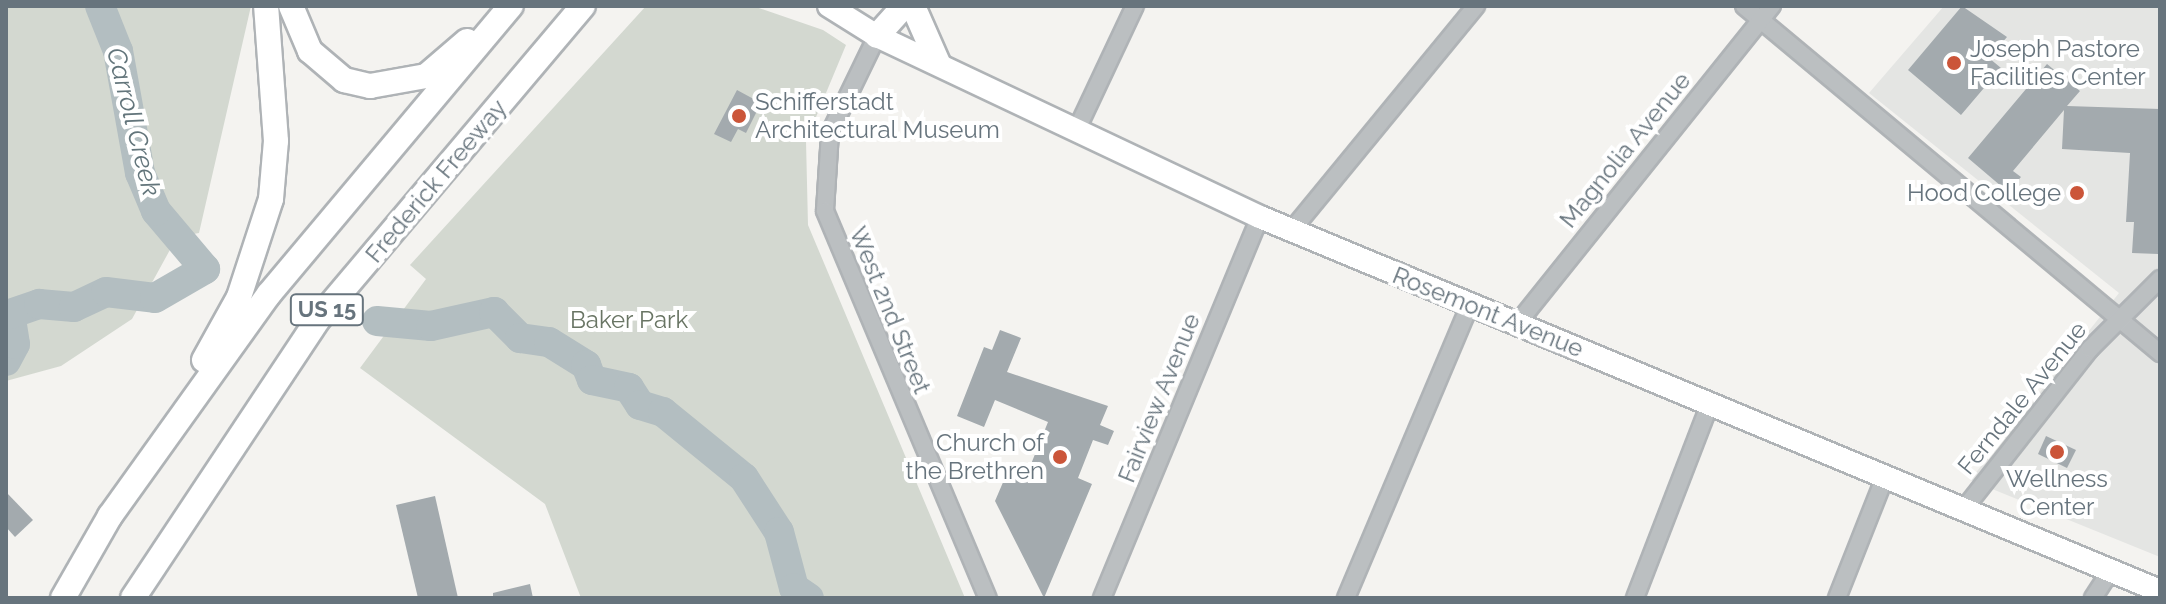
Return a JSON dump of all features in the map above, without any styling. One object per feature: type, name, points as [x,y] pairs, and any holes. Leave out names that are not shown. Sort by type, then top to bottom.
[{"type":"highway","points":[[110,516],[218,337],[265,227],[276,141],[266,6]]},
{"type":"highway","points":[[291,6],[310,51],[344,80],[370,86],[426,76],[503,6]]},
{"type":"highway","name":"US 15","points":[[63,598],[110,516],[269,294],[511,6]]},
{"type":"highway","name":"Frederick Freeway","points":[[133,598],[320,317],[583,6]]},
{"type":"highway","points":[[877,36],[887,6]]},
{"type":"highway","points":[[877,36],[904,6]]},
{"type":"highway","points":[[913,6],[938,63]]},
{"type":"main road","name":"Rosemont Avenue","points":[[829,6],[877,36],[1260,217],[2160,591]]},
{"type":"street","points":[[1077,129],[1135,6]]},
{"type":"street","points":[[1292,230],[1476,6]]},
{"type":"street","points":[[1744,6],[2160,353]]},
{"type":"street","name":"Magnolia Avenue","points":[[1517,324],[1772,6]]},
{"type":"street","name":"West 2nd Street","points":[[877,36],[830,133],[825,211],[988,598]]},
{"type":"street","name":"Fairview Avenue","points":[[1102,598],[1260,217]]},
{"type":"street","name":"Ferndale Avenue","points":[[1964,509],[2118,319],[2160,279]]},
{"type":"street","points":[[1346,598],[1470,304]]},
{"type":"street","points":[[1635,598],[1710,404]]},
{"type":"street","points":[[1837,598],[1885,477]]},
{"type":"street","points":[[2093,598],[2111,570]]},
{"type":"shaded area","name":"Hood College","points":[[1944,6],[2160,6],[2160,557],[1970,480],[2119,293],[1869,93]]},
{"type":"green space","points":[[6,6],[251,6],[199,233],[177,237],[132,319],[61,366],[6,381]]},
{"type":"green space","name":"Baker Park","points":[[646,6],[753,6],[823,30],[846,45],[806,141],[808,225],[965,598],[581,598],[545,504],[360,368],[426,279],[410,265]]},
{"type":"building","name":"Joseph Pastore Facilities Center","points":[[1962,6],[2007,37],[1989,58],[2001,68],[1961,115],[1908,70]]},
{"type":"building","points":[[2047,64],[2080,91],[2067,106],[2160,109],[2158,254],[2132,253],[2134,222],[2126,222],[2130,153],[2062,149],[2064,110],[2013,171],[2021,177],[2008,192],[1968,158]]},
{"type":"building","name":"Schifferstadt Architectural Museum","points":[[737,90],[761,103],[746,133],[738,129],[731,142],[714,134]]},
{"type":"building","name":"Church of the Brethren","points":[[1000,330],[1021,338],[1007,372],[1108,406],[1100,425],[1114,431],[1108,445],[1093,440],[1078,478],[1092,484],[1044,598],[995,501],[1007,473],[1027,474],[1048,422],[995,400],[984,427],[957,416],[984,347],[992,350]]},
{"type":"building","name":"Wellness Center","points":[[2046,436],[2076,450],[2067,468],[2038,454]]},
{"type":"building","points":[[6,492],[33,520],[15,537],[6,527]]},
{"type":"building","points":[[435,496],[458,598],[418,598],[396,505]]},
{"type":"building","points":[[530,584],[533,598],[493,598],[493,593]]},
{"type":"waterway","name":"Carroll Creek","points":[[6,361],[15,344],[10,314],[39,304],[74,307],[106,292],[155,298],[205,269],[156,211],[140,173],[118,51],[100,6]]},
{"type":"waterway","name":"Carroll Creek","points":[[377,321],[431,326],[494,312],[520,338],[549,342],[586,365],[592,380],[629,388],[640,405],[663,412],[744,478],[779,532],[794,588],[809,598]]},
{"type":"place","name":"Joseph Pastore Facilities Center","points":[[1954,63]]},
{"type":"place","name":"Schifferstadt Architectural Museum","points":[[739,116]]},
{"type":"place","name":"Hood College","points":[[2077,193]]},
{"type":"place","name":"Wellness Center","points":[[2057,452]]},
{"type":"place","name":"Church of the Brethren","points":[[1060,457]]}]
